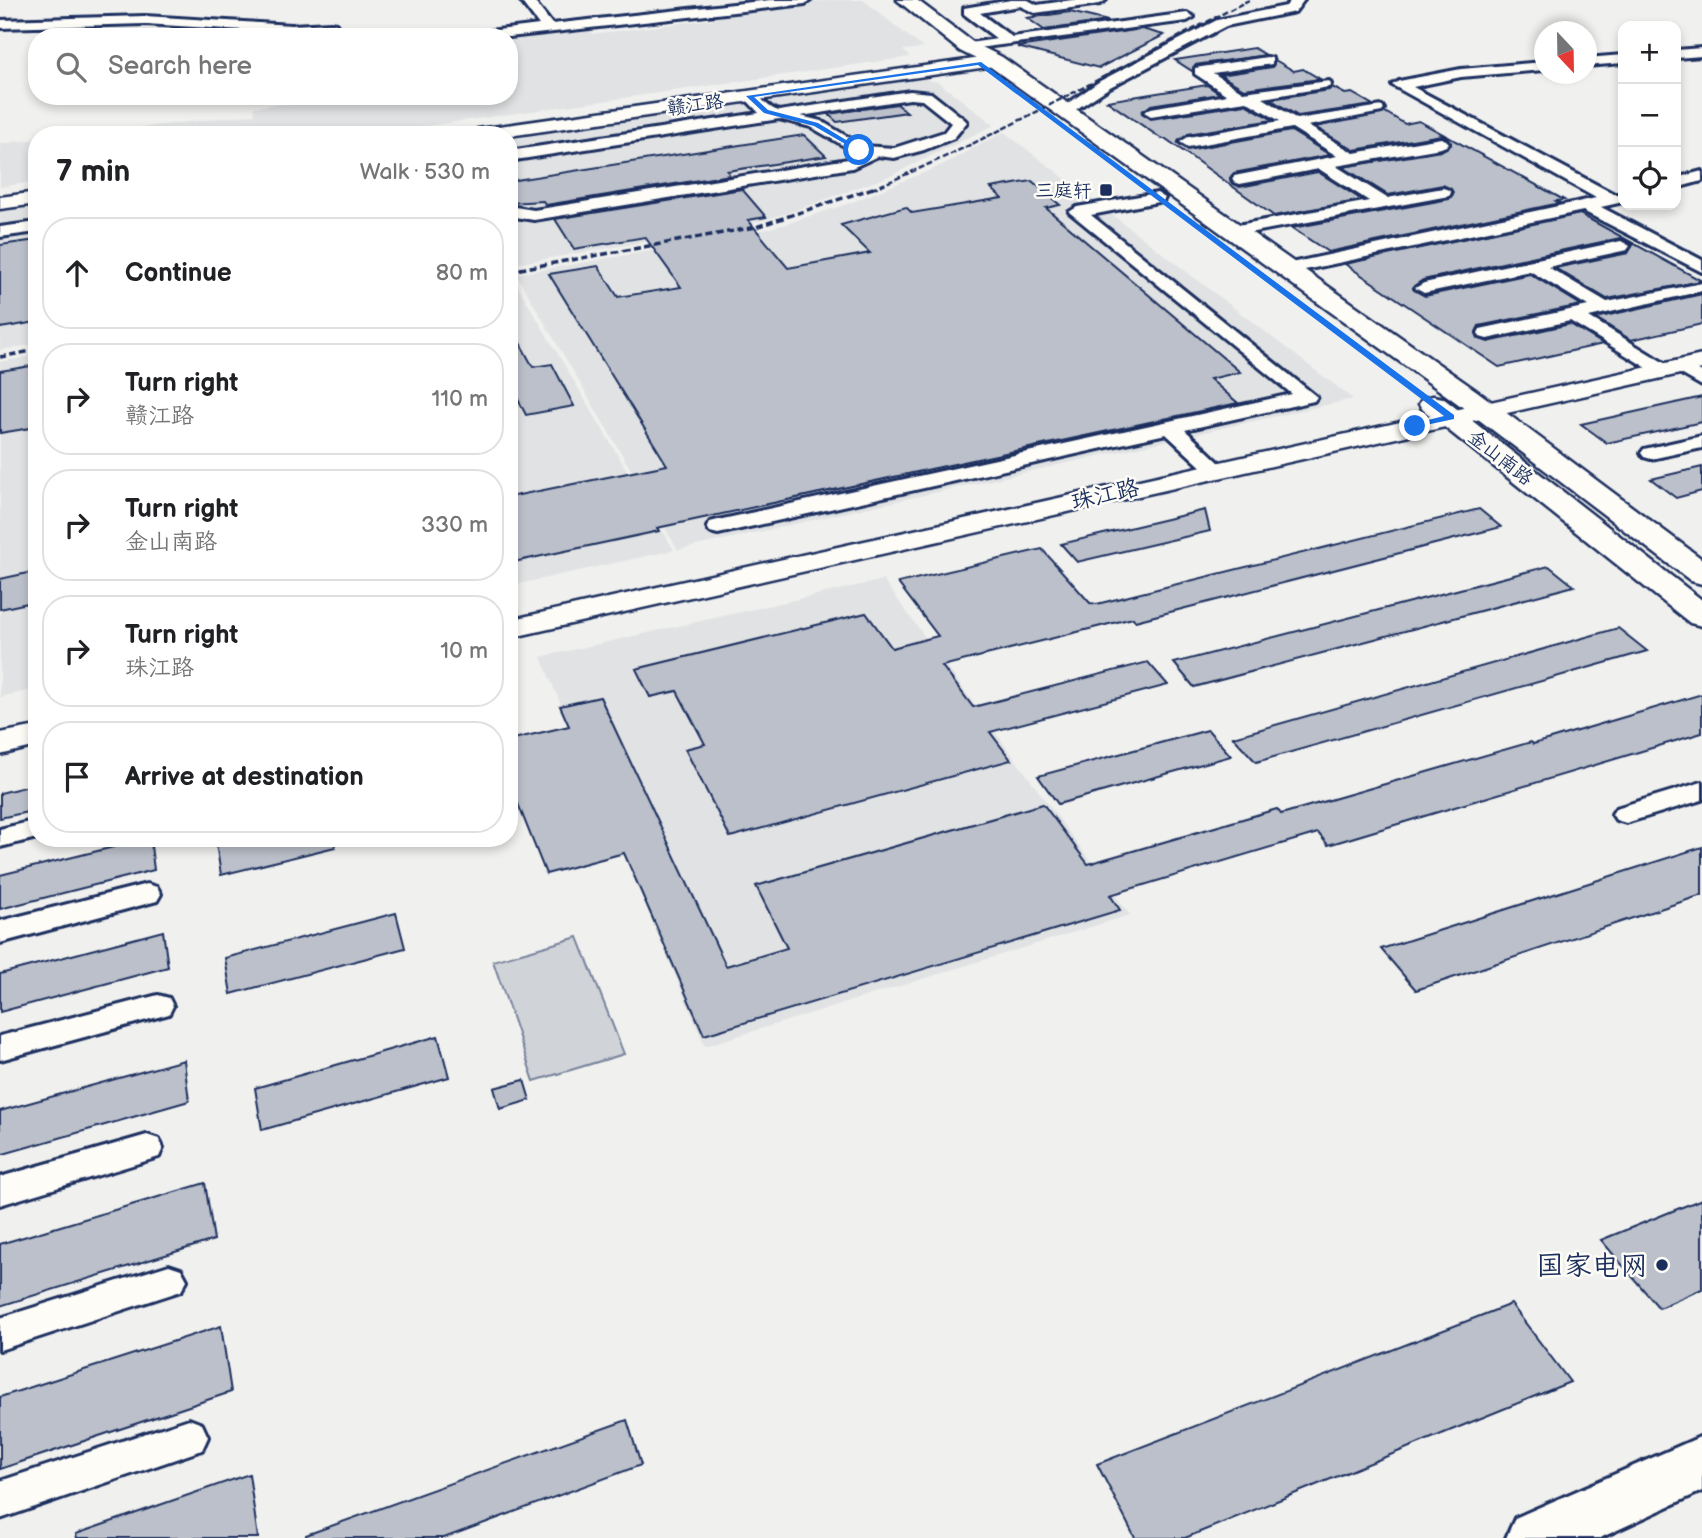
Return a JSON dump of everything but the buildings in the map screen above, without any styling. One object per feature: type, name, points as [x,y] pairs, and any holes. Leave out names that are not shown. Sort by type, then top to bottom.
[{"type":"main road","name":"金山南路","points":[[906,0],[1157,198],[1451,417],[1702,615]]},
{"type":"main road","name":"金山南路","points":[[980,57],[1064,111],[1286,268],[1483,410],[1702,574]]},
{"type":"main road","points":[[1558,1534],[1702,1463]]},
{"type":"street","points":[[526,0],[548,28]]},
{"type":"street","points":[[518,32],[765,2],[805,0]]},
{"type":"street","points":[[1009,41],[969,10],[1022,1],[1035,9],[1100,0]]},
{"type":"street","points":[[1064,111],[1105,84],[1222,23],[1290,9],[1298,0]]},
{"type":"street","points":[[0,24],[41,17],[276,28]]},
{"type":"street","points":[[980,57],[1009,41],[1187,17]]},
{"type":"street","points":[[312,28],[332,28]]},
{"type":"street","points":[[1681,54],[1702,52]]},
{"type":"street","name":"赣江路","points":[[518,129],[750,96],[980,57]]},
{"type":"street","points":[[1597,61],[1618,59]]},
{"type":"street","points":[[1267,61],[1200,71],[1351,158]]},
{"type":"street","points":[[1534,67],[1461,73],[1399,85],[1618,199]]},
{"type":"street","points":[[1151,112],[1324,83]]},
{"type":"street","points":[[518,155],[781,115],[910,95],[926,96],[959,122],[949,135],[919,147],[894,153],[859,150],[816,124],[781,115],[766,112],[750,96]]},
{"type":"street","points":[[1188,142],[1377,109]]},
{"type":"street","points":[[1240,179],[1441,143]]},
{"type":"street","points":[[518,212],[534,215],[852,163],[877,151]]},
{"type":"street","points":[[1322,164],[1384,203]]},
{"type":"street","points":[[1681,182],[1702,176]]},
{"type":"street","points":[[1233,231],[1443,193]]},
{"type":"street","points":[[718,527],[1307,397],[1077,212],[1157,198]]},
{"type":"street","points":[[0,203],[28,199]]},
{"type":"street","points":[[1286,268],[1618,199]]},
{"type":"street","points":[[1586,206],[1702,267]]},
{"type":"street","points":[[0,232],[28,228]]},
{"type":"street","points":[[1424,288],[1621,246]]},
{"type":"street","points":[[1533,265],[1604,308]]},
{"type":"street","points":[[1487,333],[1698,287]]},
{"type":"street","points":[[1573,315],[1687,370]]},
{"type":"street","name":"珠江路","points":[[518,627],[1451,417],[1687,370]]},
{"type":"street","points":[[1170,427],[1215,469]]},
{"type":"street","points":[[1651,453],[1702,442]]},
{"type":"street","points":[[0,744],[28,738]]},
{"type":"street","points":[[1626,814],[1702,791]]},
{"type":"street","points":[[0,838],[28,831]]},
{"type":"street","points":[[0,932],[147,894]]},
{"type":"street","points":[[0,1048],[158,1006]]},
{"type":"street","points":[[0,1191],[147,1148]]},
{"type":"street","points":[[0,1334],[169,1280]]},
{"type":"street","points":[[0,1500],[189,1437]]},
{"type":"shaded area","points":[[829,0],[863,0],[923,48],[903,50],[910,57],[427,126],[153,126],[255,114],[254,107],[274,105],[518,105],[518,38],[590,30],[593,34],[714,19],[710,15]]},
{"type":"shaded area","points":[[918,78],[938,82],[994,125],[892,175],[788,213],[749,224],[518,263],[518,137]]},
{"type":"shaded area","points":[[1004,132],[1353,399],[678,550],[518,274],[745,235],[850,203],[940,166]]},
{"type":"shaded area","points":[[28,140],[28,182],[0,187],[0,144]]},
{"type":"shaded area","points":[[28,207],[28,345],[0,350],[0,211]]},
{"type":"shaded area","points":[[518,287],[674,550],[518,584]]},
{"type":"shaded area","points":[[28,357],[28,691],[0,697],[0,362]]},
{"type":"shaded area","points":[[883,580],[1130,915],[705,1046],[541,657]]},
{"type":"shaded area","points":[[578,937],[624,1054],[534,1081],[493,961]]},
{"type":"railway","points":[[872,189],[1016,122],[1249,0]]},
{"type":"railway","points":[[518,269],[756,227],[876,187]]},
{"type":"railway","points":[[0,357],[28,352]]},
{"type":"place","name":"三庭轩","points":[[1106,190]]},
{"type":"place","name":"国家电网","points":[[1662,1265]]},
{"type":"route","points":[[859,150],[816,124],[766,112],[750,96],[979,63],[1451,417],[1415,426]]}]
